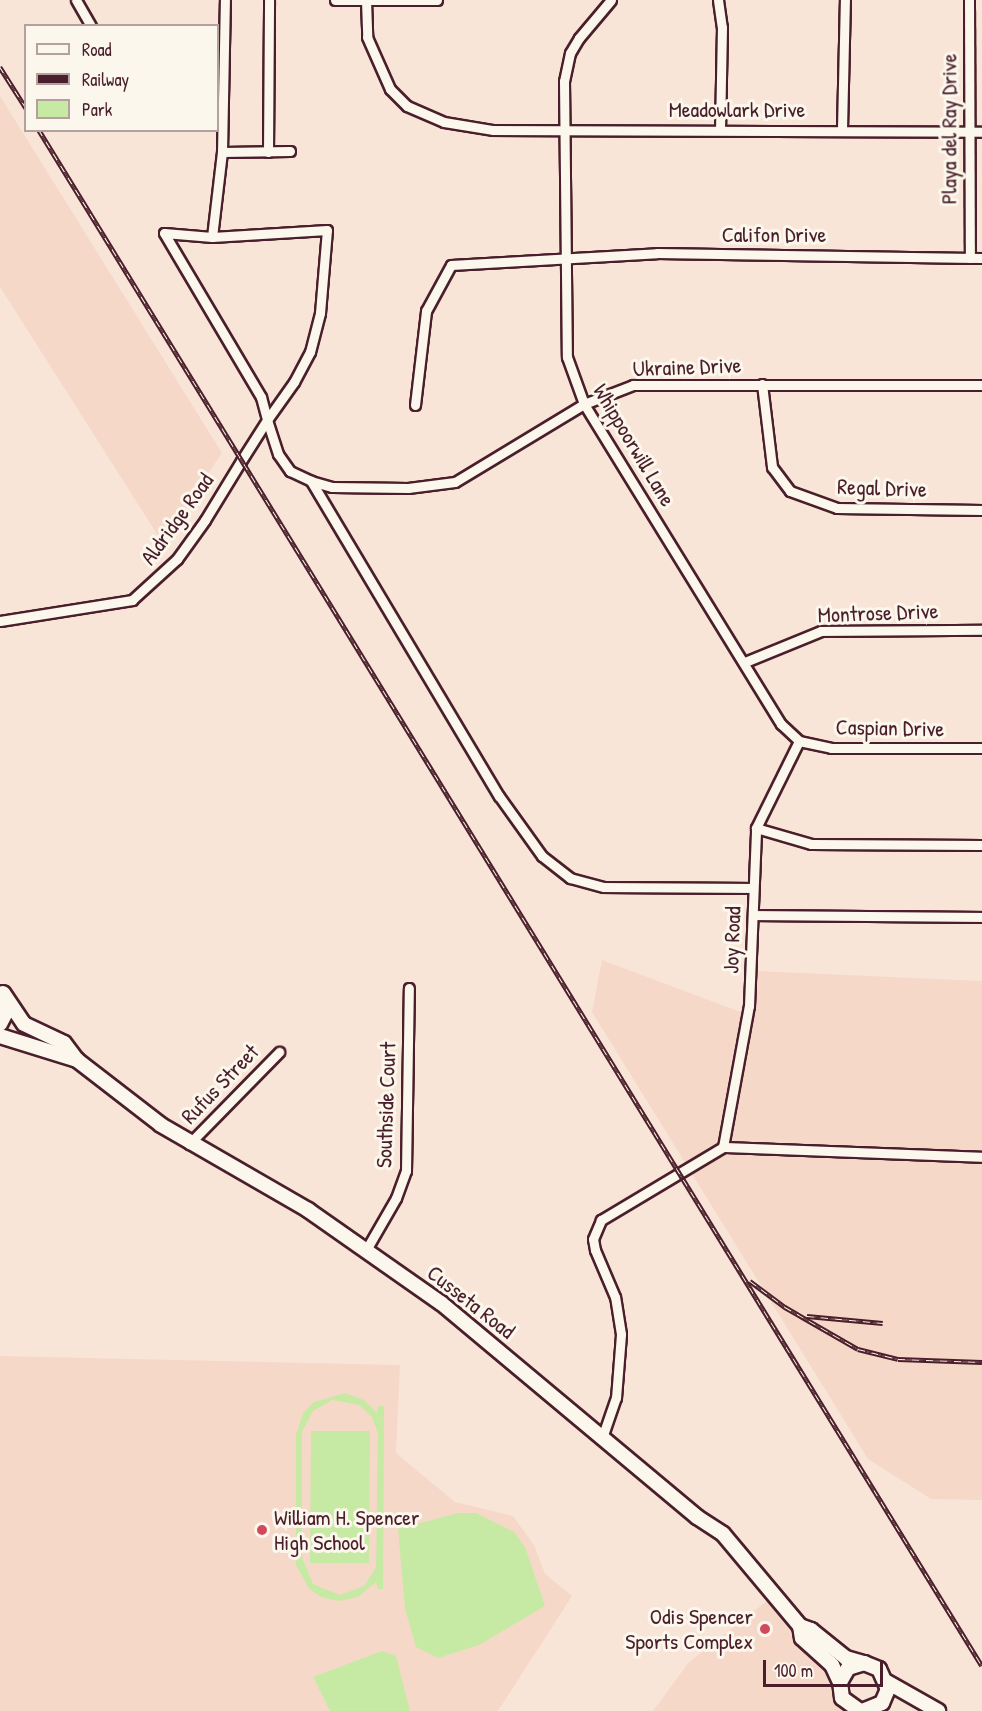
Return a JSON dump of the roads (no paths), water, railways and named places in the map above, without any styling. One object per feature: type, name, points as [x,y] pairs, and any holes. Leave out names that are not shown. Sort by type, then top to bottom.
[{"type":"street","points":[[76,0],[90,24]]},
{"type":"street","points":[[225,0],[220,78],[222,152],[212,237],[164,233],[261,397],[278,454],[290,471],[311,481],[499,796],[542,856],[570,878],[604,887],[753,888]]},
{"type":"street","points":[[268,152],[269,0]]},
{"type":"street","points":[[335,0],[437,0]]},
{"type":"street","name":"Whippoorwill Lane","points":[[611,0],[570,53],[564,81],[567,129],[565,261],[567,357],[584,404],[781,724],[798,741]]},
{"type":"street","points":[[718,0],[722,27],[720,129]]},
{"type":"street","points":[[842,129],[845,0]]},
{"type":"street","name":"Playa del Ray Drive","points":[[969,0],[970,258]]},
{"type":"street","name":"Meadowlark Drive","points":[[366,1],[367,37],[377,64],[401,100],[444,122],[493,130],[842,129],[982,132]]},
{"type":"street","points":[[222,152],[290,151]]},
{"type":"street","name":"Aldridge Road","points":[[0,621],[132,600],[150,586],[177,559],[205,520],[310,352],[320,313],[327,230],[212,237]]},
{"type":"street","name":"Califon Drive","points":[[415,405],[426,310],[451,265],[470,261],[565,261],[657,253],[982,258]]},
{"type":"street","name":"Regal Drive","points":[[762,384],[772,467],[790,491],[837,508],[982,510]]},
{"type":"street","name":"Ukraine Drive","points":[[311,481],[332,487],[408,488],[455,482],[584,404],[633,385],[982,385]]},
{"type":"street","name":"Montrose Drive","points":[[745,663],[821,631],[982,630]]},
{"type":"street","name":"Joy Road","points":[[723,1147],[749,1006],[756,828],[798,741]]},
{"type":"street","name":"Caspian Drive","points":[[798,741],[831,748],[982,748]]},
{"type":"street","points":[[756,828],[811,844],[982,845]]},
{"type":"street","points":[[753,915],[982,917]]},
{"type":"street","name":"Southside Court","points":[[366,1250],[399,1192],[406,1171],[409,988]]},
{"type":"street","points":[[0,1024],[6,1007],[2,990]]},
{"type":"street","name":"Cusseta Road","points":[[2,990],[24,1024],[64,1042],[77,1060],[189,1144],[308,1210],[441,1303],[603,1435],[697,1517],[723,1534],[800,1626],[811,1630],[846,1658],[879,1669],[887,1682],[938,1711]]},
{"type":"street","name":"Cusseta Road","points":[[0,1036],[77,1060]]},
{"type":"street","points":[[0,1049],[12,1042],[27,1043]]},
{"type":"street","name":"Rufus Street","points":[[189,1144],[279,1052]]},
{"type":"street","points":[[603,1435],[616,1398],[621,1335],[615,1297],[594,1250],[596,1227],[619,1207],[723,1147],[982,1157]]},
{"type":"street","name":"Cusseta Road","points":[[800,1626],[802,1638],[832,1665],[840,1682],[842,1698],[866,1709]]},
{"type":"street","points":[[840,1682],[848,1668],[864,1663]]},
{"type":"street","points":[[866,1709],[887,1682]]},
{"type":"street","points":[[866,1709],[918,1700]]},
{"type":"railway","points":[[0,67],[24,105]]},
{"type":"railway","points":[[40,132],[982,1666]]},
{"type":"railway","points":[[750,1281],[785,1307],[858,1349],[898,1359],[982,1362]]},
{"type":"railway","points":[[807,1316],[883,1323]]},
{"type":"place","name":"William H. Spencer High School","points":[[262,1530]]},
{"type":"place","name":"Odis Spencer Sports Complex","points":[[765,1629]]}]
